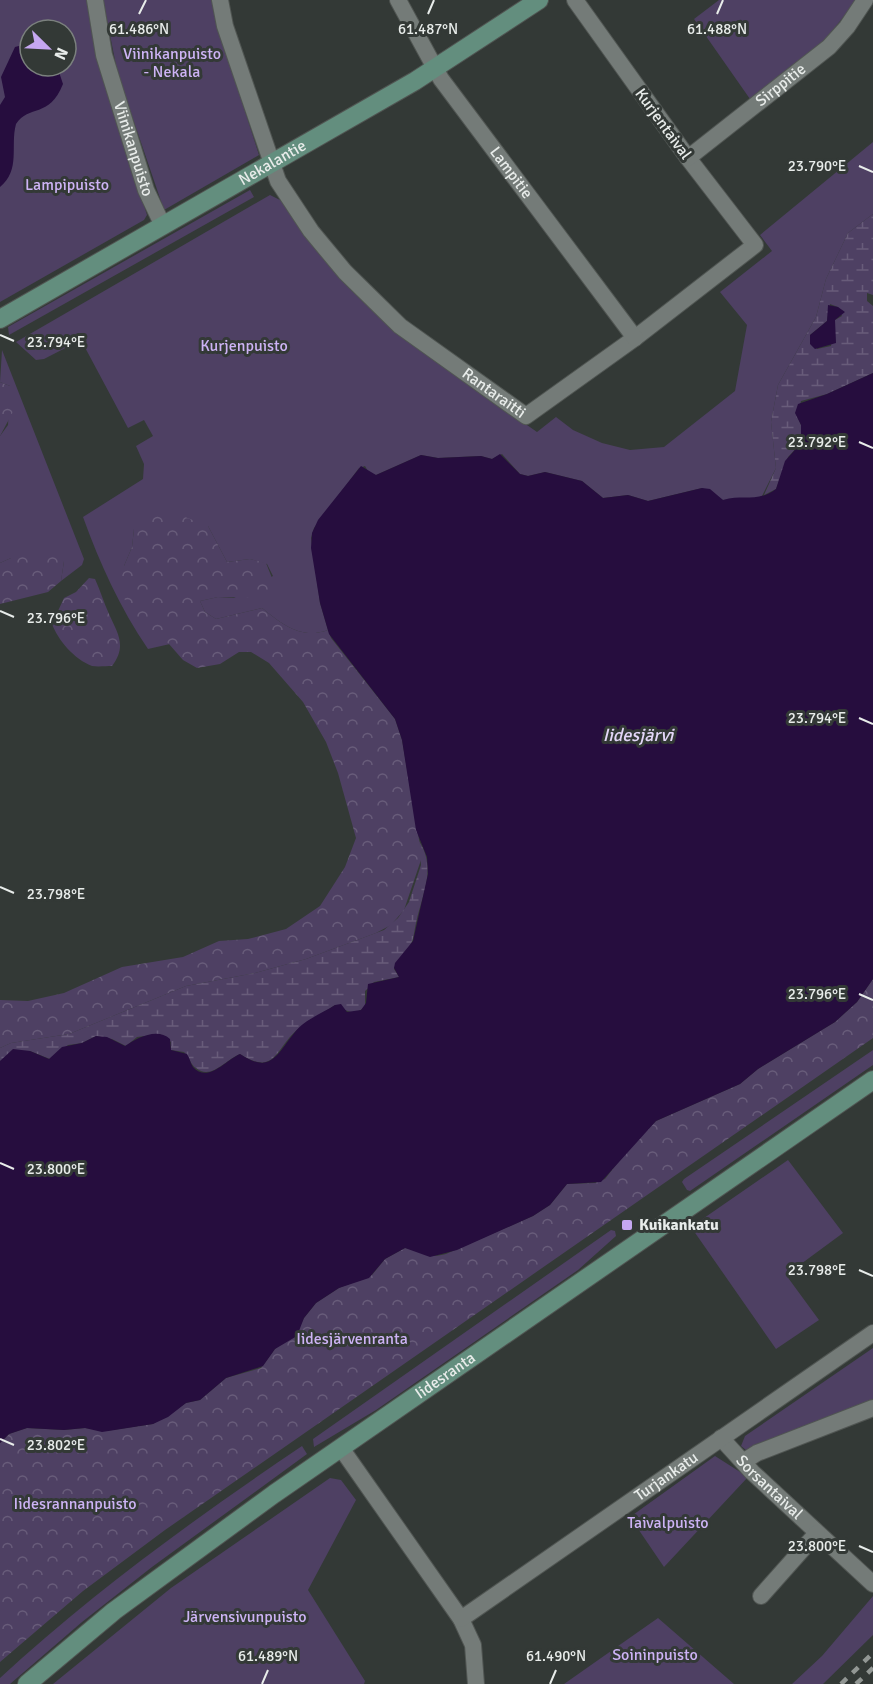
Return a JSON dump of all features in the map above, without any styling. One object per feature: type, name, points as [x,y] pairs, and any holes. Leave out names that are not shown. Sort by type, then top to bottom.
[{"type":"main road","name":"Nekalantie","points":[[0,319],[273,164],[434,69],[539,0]]},
{"type":"main road","name":"Iidesranta","points":[[27,1684],[145,1587],[341,1448],[873,1080]]},
{"type":"street","name":"Viinikanpuisto","points":[[94,0],[104,55],[146,190],[163,226]]},
{"type":"street","points":[[220,0],[225,26],[273,164]]},
{"type":"street","name":"Lampitie","points":[[398,0],[434,69],[635,338]]},
{"type":"street","name":"Kurjentaival","points":[[575,0],[688,158],[755,245]]},
{"type":"street","name":"Sirppitie","points":[[688,158],[829,47],[847,27],[865,0]]},
{"type":"street","name":"Rantaraitti","points":[[273,164],[280,184],[311,231],[369,297],[422,344],[526,416],[635,338],[755,245]]},
{"type":"street","name":"Turjankatu","points":[[461,1619],[873,1333]]},
{"type":"street","points":[[743,1462],[757,1453],[873,1408]]},
{"type":"street","name":"Sorsantaival","points":[[721,1438],[743,1462],[873,1584]]},
{"type":"street","points":[[341,1448],[461,1619],[473,1645],[476,1684]]},
{"type":"street","points":[[761,1596],[817,1533]]},
{"type":"green space","name":"Lampipuisto","points":[[0,0],[87,0],[98,62],[147,215],[144,220],[0,302]]},
{"type":"green space","name":"Viinikanpuisto - Nekala","points":[[103,0],[213,0],[220,33],[259,155],[164,210],[118,75]]},
{"type":"green space","points":[[719,0],[857,0],[824,41],[750,99],[694,19]]},
{"type":"green space","name":"Kurjenpuisto","points":[[873,142],[873,214],[848,233],[826,279],[816,317],[778,385],[771,422],[776,468],[761,498],[723,500],[702,488],[648,501],[628,495],[603,498],[582,481],[545,472],[528,476],[520,474],[502,454],[492,459],[481,456],[438,458],[421,455],[376,475],[369,473],[365,466],[359,468],[314,528],[311,538],[320,603],[328,630],[309,633],[292,629],[262,608],[216,619],[205,612],[200,601],[218,597],[234,598],[273,576],[267,564],[250,559],[227,562],[208,526],[134,529],[132,547],[124,566],[156,632],[170,644],[148,649],[111,585],[83,517],[143,479],[144,464],[136,446],[153,436],[144,420],[128,428],[81,340],[44,359],[36,360],[16,342],[270,195],[284,202],[386,322],[425,354],[537,432],[556,417],[573,430],[602,443],[630,450],[664,447],[735,391],[747,325],[720,292],[772,251],[760,235]]},
{"type":"green space","points":[[250,190],[254,197],[9,335],[8,327]]},
{"type":"green space","points":[[873,214],[873,295],[867,293],[867,301],[873,306],[873,373],[827,394],[801,401],[797,416],[801,425],[801,443],[788,457],[776,489],[764,495],[776,468],[771,422],[778,385],[816,317],[826,279],[848,233]],"holes":[[[830,304],[838,307],[842,316],[835,320],[831,346],[817,349],[810,335],[827,321]]]},
{"type":"green space","points":[[2,350],[84,559],[82,565],[61,581],[64,561],[11,558],[0,563],[0,436],[8,425],[10,386],[0,382]]},
{"type":"green space","points":[[0,382],[10,386],[15,408],[0,436]]},
{"type":"green space","points":[[154,515],[185,517],[208,526],[227,562],[250,559],[266,563],[276,588],[268,598],[218,597],[200,601],[205,612],[216,619],[262,608],[285,625],[301,632],[318,633],[328,630],[331,638],[395,719],[402,740],[422,857],[404,910],[391,925],[376,933],[306,959],[255,973],[186,986],[69,1034],[11,1043],[0,1048],[0,1000],[28,1001],[64,993],[122,967],[183,957],[219,941],[248,939],[286,929],[320,906],[345,867],[356,838],[338,773],[326,742],[303,702],[269,663],[251,652],[239,652],[220,664],[197,668],[183,660],[169,644],[139,621],[126,604],[120,584],[132,547],[134,529],[143,517]]},
{"type":"green space","points":[[48,554],[64,561],[61,581],[48,592],[0,604],[0,563],[11,558]]},
{"type":"green space","points":[[89,578],[95,579],[120,640],[117,659],[112,666],[92,666],[79,659],[58,636],[52,624],[64,598],[76,592]]},
{"type":"green space","points":[[419,841],[424,851],[428,872],[411,943],[394,969],[399,977],[374,982],[365,991],[365,1006],[357,1012],[350,1012],[335,1005],[298,1029],[268,1061],[252,1060],[240,1054],[213,1071],[202,1071],[194,1067],[184,1052],[171,1050],[171,1042],[160,1034],[137,1037],[126,1046],[112,1039],[96,1036],[82,1043],[68,1045],[50,1059],[30,1051],[0,1061],[0,1048],[11,1043],[69,1034],[186,986],[255,973],[306,959],[384,930],[398,918],[409,902],[421,865]]},
{"type":"green space","points":[[873,979],[873,1038],[165,1530],[83,1591],[0,1662],[0,1443],[9,1434],[27,1428],[64,1430],[85,1428],[106,1431],[153,1424],[186,1403],[200,1400],[226,1378],[261,1368],[275,1349],[286,1339],[294,1337],[304,1318],[316,1303],[339,1288],[372,1275],[385,1259],[405,1248],[434,1256],[446,1254],[533,1216],[550,1205],[567,1184],[595,1183],[605,1179],[630,1147],[656,1121],[740,1084],[758,1069],[835,1022],[857,1002]]},
{"type":"green space","points":[[873,1050],[873,1065],[690,1191],[687,1190],[682,1182],[684,1179]]},
{"type":"green space","points":[[788,1160],[843,1233],[786,1275],[819,1320],[776,1349],[691,1227]]},
{"type":"green space","points":[[611,1230],[615,1231],[616,1236],[578,1270],[376,1410],[314,1447],[313,1439]]},
{"type":"green space","points":[[873,1348],[873,1403],[754,1450],[746,1450],[741,1446],[745,1436]]},
{"type":"green space","points":[[302,1446],[307,1454],[152,1567],[82,1622],[10,1684],[0,1684],[0,1678],[35,1646],[146,1556]]},
{"type":"green space","name":"Taivalpuisto","points":[[715,1456],[748,1477],[664,1567],[630,1517]]},
{"type":"green space","name":"Järvensivunpuisto","points":[[330,1478],[341,1480],[356,1500],[308,1590],[365,1681],[364,1684],[53,1684],[171,1588]]},
{"type":"green space","points":[[873,1596],[873,1635],[823,1684],[792,1684],[822,1656]]},
{"type":"green space","name":"Soininpuisto","points":[[658,1618],[734,1684],[564,1684]]},
{"type":"water","points":[[18,46],[18,78],[61,78],[63,84],[52,102],[27,114],[16,124],[11,173],[0,187],[0,105],[5,97],[1,77],[15,47]]},
{"type":"water","points":[[828,305],[838,307],[845,312],[835,320],[836,343],[815,349],[810,344],[810,335],[827,321]]},
{"type":"water","name":"Iidesjärvi","points":[[873,373],[873,979],[857,1002],[835,1022],[758,1069],[740,1084],[656,1121],[601,1182],[567,1184],[550,1205],[533,1216],[457,1250],[430,1257],[405,1248],[385,1259],[369,1278],[339,1288],[316,1303],[304,1318],[297,1336],[275,1349],[263,1366],[226,1378],[200,1400],[186,1403],[168,1417],[153,1424],[102,1432],[85,1428],[64,1430],[27,1428],[9,1434],[0,1443],[0,1061],[13,1049],[30,1051],[49,1059],[62,1047],[82,1043],[96,1036],[107,1037],[125,1046],[141,1037],[159,1034],[170,1039],[171,1050],[187,1054],[193,1067],[199,1072],[211,1072],[240,1054],[259,1063],[266,1062],[278,1054],[303,1024],[335,1005],[341,1004],[347,1012],[361,1010],[366,1003],[368,984],[399,977],[394,968],[395,963],[413,941],[428,874],[427,857],[416,830],[402,740],[395,719],[329,634],[320,603],[311,548],[312,533],[318,520],[361,466],[376,475],[421,455],[438,458],[481,456],[492,459],[500,454],[520,474],[528,476],[545,472],[582,481],[603,498],[628,495],[648,501],[702,488],[710,489],[723,500],[763,496],[776,489],[785,461],[801,443],[801,425],[795,413],[798,404],[827,394]]},
{"type":"railway","points":[[841,1684],[873,1653]]},
{"type":"railway","points":[[856,1684],[873,1668]]},
{"type":"place","name":"Kuikankatu","points":[[627,1225]]},
{"type":"park label","name":"Iidesjärvenranta","points":[[352,1339]]},
{"type":"park label","name":"Iidesrannanpuisto","points":[[75,1504]]}]
